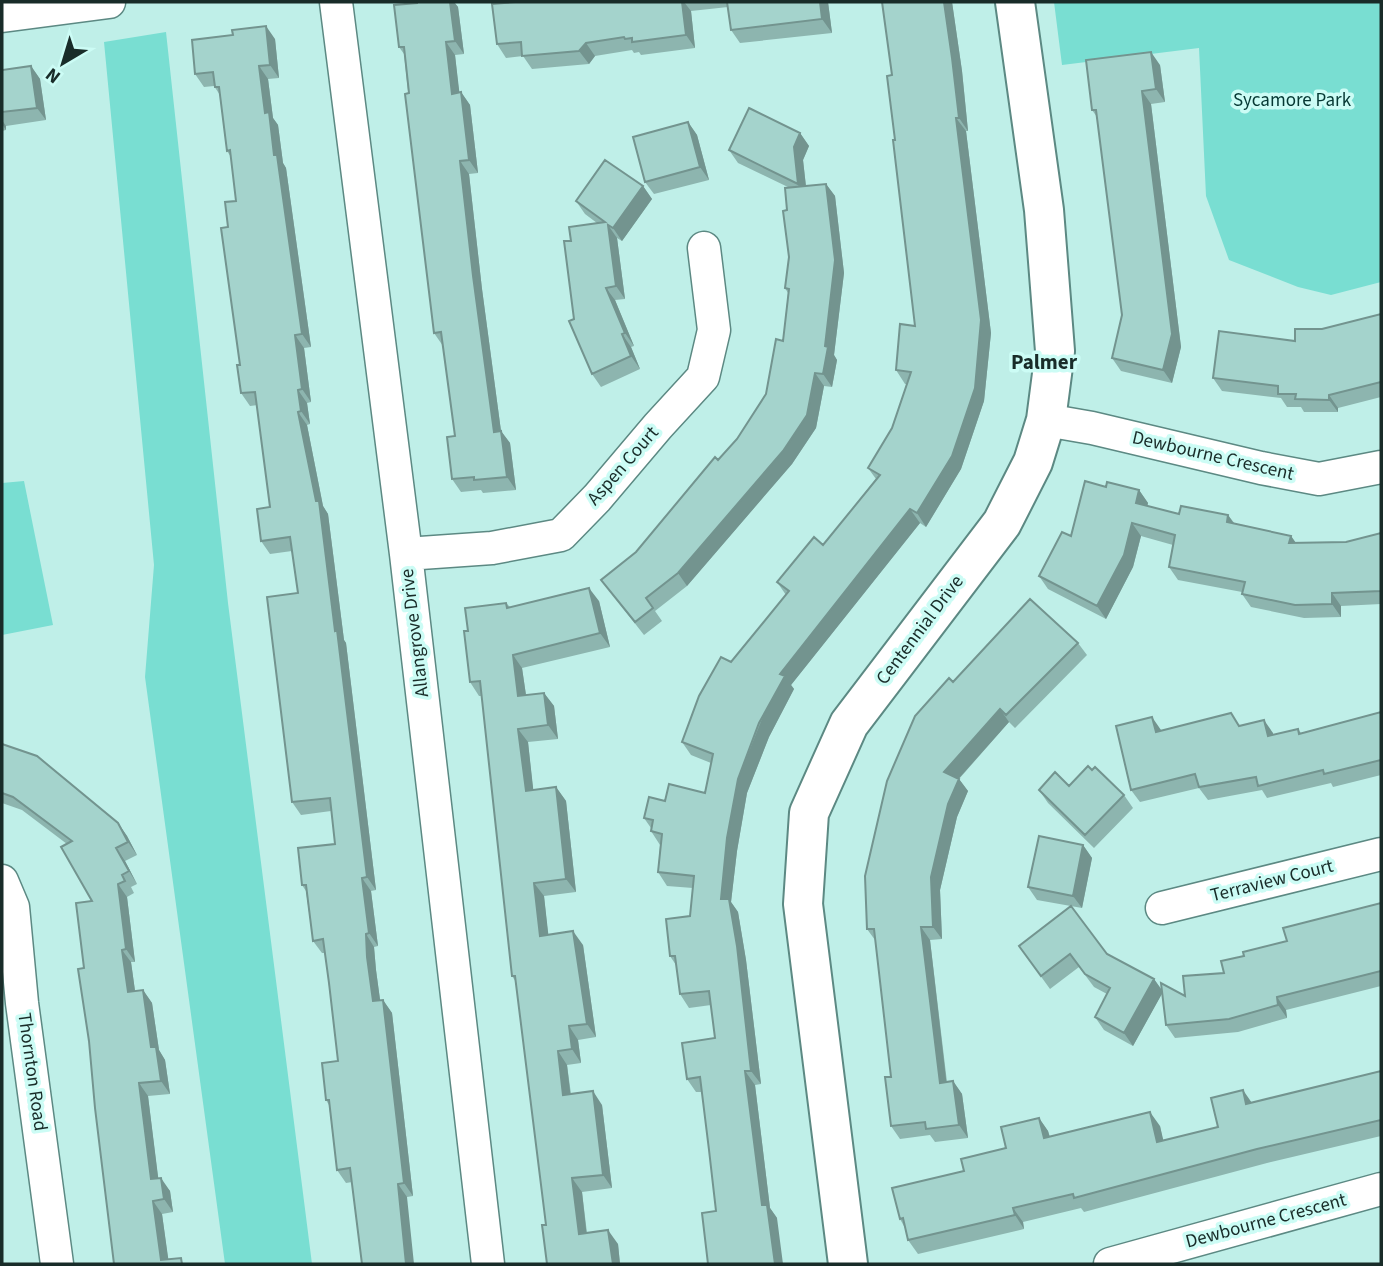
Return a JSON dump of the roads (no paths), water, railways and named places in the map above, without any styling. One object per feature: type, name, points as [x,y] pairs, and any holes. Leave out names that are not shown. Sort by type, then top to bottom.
[{"type":"street","points":[[2,16],[109,2]]},
{"type":"street","name":"Allangrove Drive","points":[[335,2],[405,554],[488,1264]]},
{"type":"street","name":"Centennial Drive","points":[[848,1264],[803,904],[809,813],[849,724],[1002,523],[1033,462],[1046,421],[1055,351],[1044,210],[1015,2]]},
{"type":"street","name":"Aspen Court","points":[[405,554],[492,548],[561,535],[703,377],[714,330],[704,248]]},
{"type":"street","name":"Dewbourne Crescent","points":[[1046,421],[1092,428],[1319,479],[1381,467]]},
{"type":"street","name":"Terraview Court","points":[[1162,908],[1381,854]]},
{"type":"street","name":"Thornton Road","points":[[2,881],[13,907],[57,1264]]},
{"type":"street","name":"Dewbourne Crescent","points":[[1110,1264],[1381,1189]]},
{"type":"district","name":"Palmer","points":[[1044,362]]},
{"type":"park label","name":"Sycamore Park","points":[[1292,100]]}]
